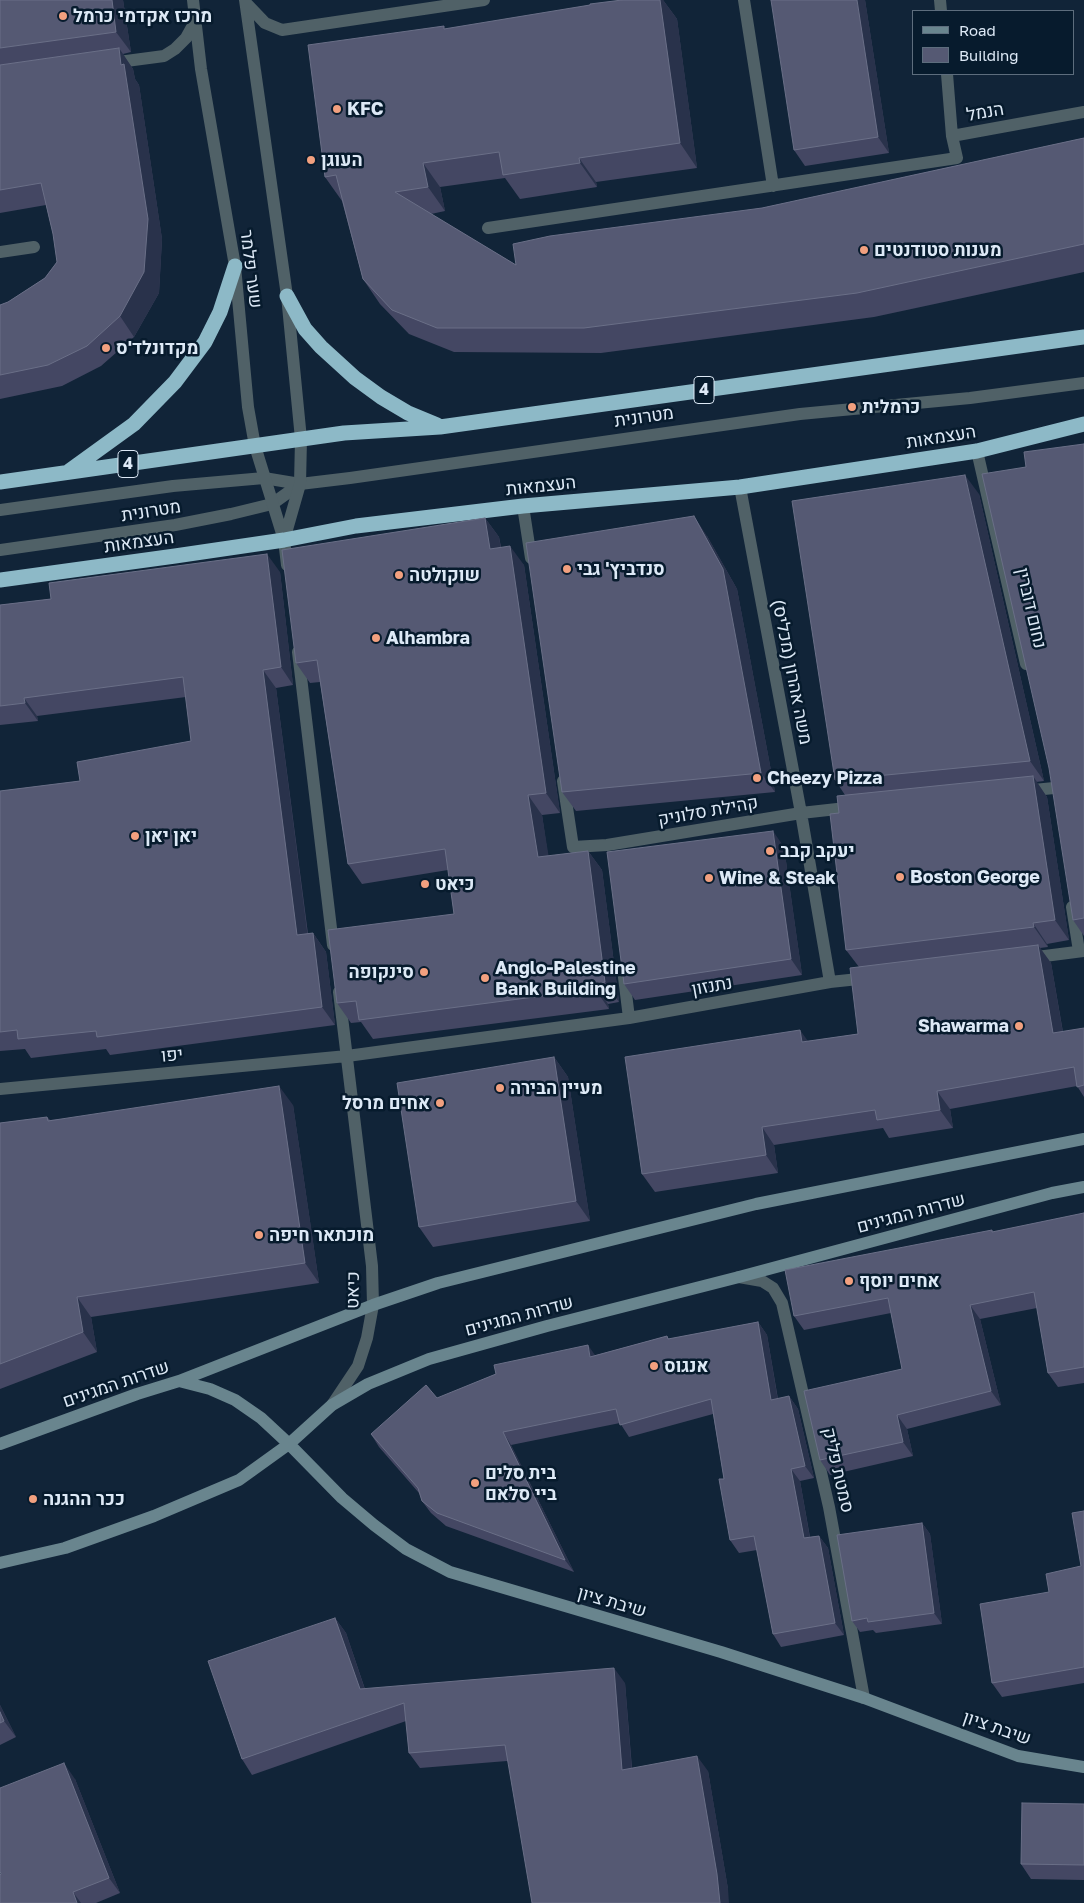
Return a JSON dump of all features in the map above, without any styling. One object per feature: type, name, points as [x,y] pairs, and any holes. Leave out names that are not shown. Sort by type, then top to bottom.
[{"type":"highway","points":[[66,473],[134,424],[175,382],[205,342],[220,312],[235,266]]},
{"type":"highway","points":[[286,296],[306,329],[321,347],[355,378],[381,397],[408,413],[440,427]]},
{"type":"highway","name":"4","points":[[0,482],[344,433],[440,427],[1084,337]]},
{"type":"highway","name":"העצמאות","points":[[0,580],[284,540],[356,526],[524,506],[740,487],[977,451],[1084,424]]},
{"type":"street","name":"שער פלמר","points":[[193,0],[201,69],[235,266],[248,407],[255,446],[284,540]]},
{"type":"street","points":[[245,2],[265,23],[282,30],[484,0]]},
{"type":"street","points":[[744,0],[773,186]]},
{"type":"street","name":"שער פלמר","points":[[245,2],[286,296],[301,439],[300,484]]},
{"type":"street","points":[[96,65],[164,56],[186,38],[196,20]]},
{"type":"street","name":"הנמל","points":[[947,75],[952,136],[1084,112]]},
{"type":"street","points":[[488,228],[957,158],[952,136]]},
{"type":"street","points":[[0,252],[34,247]]},
{"type":"street","name":"מטרונית","points":[[0,510],[173,486],[264,478],[300,484],[800,414],[970,398],[1084,383]]},
{"type":"street","name":"נחום דוברין","points":[[977,451],[1027,672]]},
{"type":"street","points":[[288,575],[284,540],[300,484]]},
{"type":"street","name":"מטרונית","points":[[0,550],[175,525],[231,514],[272,504],[300,484]]},
{"type":"street","name":"משה אהרון (מכליס)","points":[[740,487],[801,813],[830,982]]},
{"type":"street","points":[[524,506],[533,569]]},
{"type":"street","points":[[297,643],[335,958]]},
{"type":"street","name":"קהילת סלוניק","points":[[562,770],[573,847],[608,850],[801,813],[869,806]]},
{"type":"street","points":[[1015,792],[1054,788]]},
{"type":"street","points":[[1012,960],[1081,951],[1070,894]]},
{"type":"street","points":[[622,961],[629,1018]]},
{"type":"street","name":"נתנזון","points":[[347,1056],[629,1018],[830,982],[878,976]]},
{"type":"street","name":"כיאט","points":[[332,1405],[358,1366],[367,1338],[373,1305],[372,1266],[337,977]]},
{"type":"street","name":"יפו","points":[[0,1089],[347,1056]]},
{"type":"street","name":"שדרות המגינים","points":[[0,1444],[137,1394],[179,1381],[373,1305],[438,1283],[756,1204],[1084,1139]]},
{"type":"street","name":"שדרות המגינים","points":[[0,1563],[64,1548],[154,1516],[239,1480],[289,1444],[332,1405],[368,1384],[429,1359],[547,1326],[740,1277],[1052,1193],[1084,1187]]},
{"type":"street","name":"סמטת פליק","points":[[740,1277],[762,1281],[773,1288],[782,1304],[829,1507],[864,1698]]},
{"type":"street","name":"שיבת ציון","points":[[179,1381],[210,1389],[235,1400],[261,1418],[342,1498],[374,1525],[406,1549],[450,1572],[720,1652],[864,1698],[1018,1756],[1084,1767]]},
{"type":"building","name":"מרכז אקדמי כרמל","points":[[0,0],[112,0],[116,32],[0,48]]},
{"type":"building","points":[[622,0],[660,0],[680,143],[579,158],[580,163],[503,175],[499,152],[423,163],[428,187],[395,192],[516,265],[513,244],[550,236],[762,208],[1084,138],[1084,244],[857,293],[584,328],[437,328],[392,310],[363,279],[336,175],[325,177],[308,45],[444,26],[444,29]]},
{"type":"building","points":[[771,0],[857,0],[878,137],[794,150]]},
{"type":"building","points":[[119,48],[121,65],[124,64],[148,219],[144,272],[120,316],[87,346],[48,365],[0,375],[0,305],[8,302],[45,278],[57,262],[53,234],[41,183],[0,190],[0,65]]},
{"type":"building","points":[[1084,444],[1084,918],[1073,920],[1049,768],[982,474],[1026,467],[1024,452]]},
{"type":"building","points":[[965,475],[1030,761],[835,780],[792,501]]},
{"type":"building","points":[[694,516],[723,569],[761,773],[562,792],[526,543]]},
{"type":"building","points":[[485,518],[490,549],[510,546],[546,793],[528,795],[538,857],[588,851],[605,982],[595,984],[595,989],[359,1020],[356,1001],[337,1003],[328,930],[454,914],[445,849],[348,864],[317,660],[296,663],[282,550]]},
{"type":"building","points":[[267,554],[281,667],[263,670],[297,935],[313,933],[322,1007],[97,1037],[96,1031],[18,1039],[17,1030],[0,1032],[0,791],[80,781],[77,762],[191,741],[183,677],[24,698],[25,703],[0,706],[0,605],[51,599],[49,583]]},
{"type":"building","points":[[1033,776],[1055,920],[1033,923],[1034,927],[846,950],[830,814],[839,813],[837,796]]},
{"type":"building","points":[[773,831],[791,959],[624,984],[607,852]]},
{"type":"building","points":[[1038,945],[1053,1033],[1084,1028],[1084,1085],[1077,1087],[1074,1067],[937,1091],[940,1110],[877,1120],[875,1110],[762,1127],[766,1155],[642,1174],[625,1057],[800,1030],[802,1042],[858,1034],[850,968]]},
{"type":"building","points":[[554,1057],[576,1201],[419,1227],[397,1083]]},
{"type":"building","points":[[279,1086],[305,1263],[77,1297],[83,1332],[0,1364],[0,1123],[47,1117],[48,1121]]},
{"type":"building","points":[[1084,1213],[1084,1367],[1048,1373],[1034,1292],[970,1305],[991,1391],[897,1415],[903,1442],[820,1460],[804,1391],[902,1369],[888,1298],[794,1316],[785,1270]]},
{"type":"building","points":[[758,1322],[771,1400],[789,1396],[805,1466],[791,1469],[804,1538],[819,1536],[835,1623],[773,1634],[754,1536],[730,1540],[719,1479],[724,1479],[711,1399],[620,1425],[616,1409],[503,1432],[565,1560],[437,1513],[422,1501],[418,1488],[371,1434],[426,1385],[437,1398],[496,1374],[494,1365],[588,1345],[590,1357],[667,1336],[668,1339]]},
{"type":"building","points":[[1084,1511],[1084,1667],[992,1683],[980,1604],[1049,1592],[1046,1574],[1081,1566],[1072,1513]]},
{"type":"building","points":[[922,1523],[934,1613],[868,1622],[867,1618],[852,1621],[837,1535]]},
{"type":"building","points":[[335,1618],[360,1689],[614,1668],[622,1770],[697,1756],[717,1874],[720,1903],[532,1903],[505,1745],[409,1753],[404,1703],[242,1759],[208,1661]]},
{"type":"building","points":[[0,1712],[4,1721],[0,1723]]},
{"type":"building","points":[[64,1763],[109,1878],[73,1892],[77,1903],[0,1903],[0,1788]]},
{"type":"building","points":[[1022,1803],[1084,1804],[1084,1865],[1021,1864]]},
{"type":"place","name":"מרכז אקדמי כרמל","points":[[63,16]]},
{"type":"place","name":"KFC","points":[[337,109]]},
{"type":"place","name":"העוגן","points":[[311,160]]},
{"type":"place","name":"מענות סטודנטים","points":[[864,250]]},
{"type":"place","name":"מקדונלד'ס","points":[[106,348]]},
{"type":"place","name":"כרמלית","points":[[852,407]]},
{"type":"place","name":"סנדביץ' גבי","points":[[567,569]]},
{"type":"place","name":"שוקולטה","points":[[399,575]]},
{"type":"place","name":"Alhambra","points":[[376,638]]},
{"type":"place","name":"Cheezy Pizza","points":[[757,778]]},
{"type":"place","name":"יאן יאן","points":[[135,836]]},
{"type":"place","name":"יעקב קבב","points":[[770,851]]},
{"type":"place","name":"Boston George","points":[[900,877]]},
{"type":"place","name":"Wine & Steak","points":[[709,878]]},
{"type":"place","name":"כיאט","points":[[425,884]]},
{"type":"place","name":"סינקופה","points":[[424,972]]},
{"type":"place","name":"Anglo-Palestine Bank Building","points":[[485,978]]},
{"type":"place","name":"Shawarma","points":[[1019,1026]]},
{"type":"place","name":"מעיין הבירה","points":[[500,1088]]},
{"type":"place","name":"אחים מרסל","points":[[440,1103]]},
{"type":"place","name":"מוכתאר חיפה","points":[[259,1235]]},
{"type":"place","name":"אחים יוסף","points":[[849,1281]]},
{"type":"place","name":"אנגוס","points":[[654,1366]]},
{"type":"place","name":"בית סלים ביי סלאם","points":[[475,1483]]},
{"type":"place","name":"ככר ההגנה","points":[[33,1499]]}]
